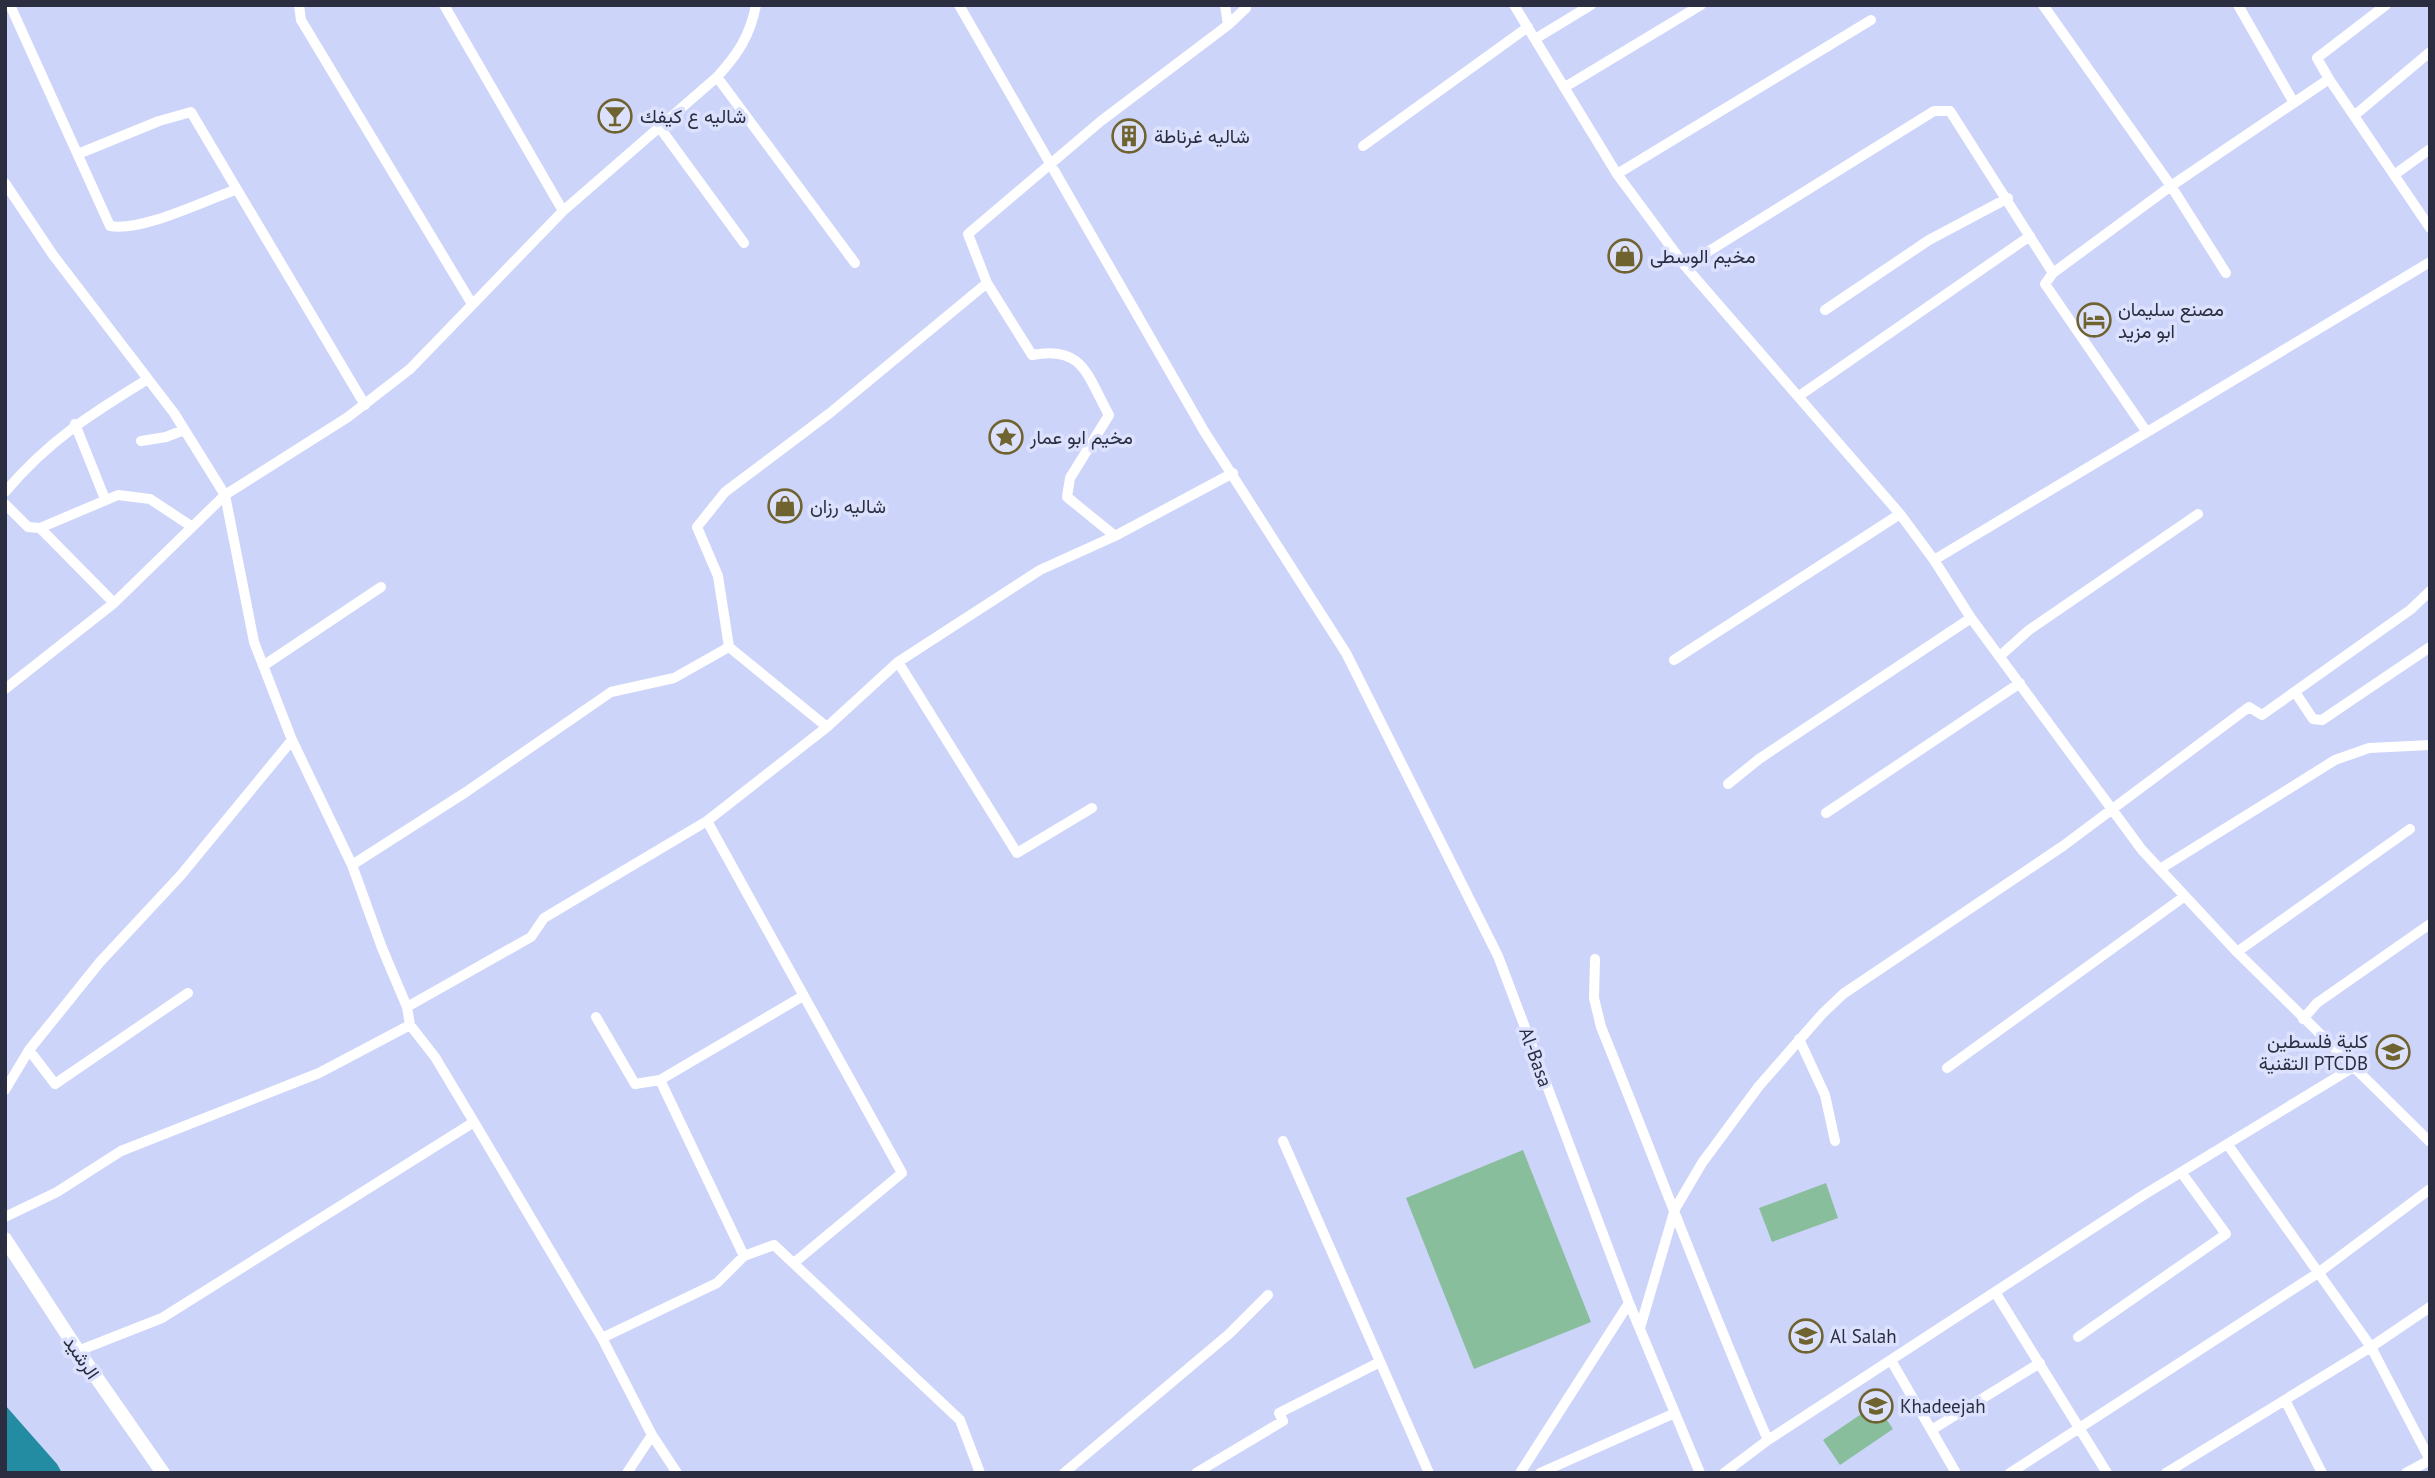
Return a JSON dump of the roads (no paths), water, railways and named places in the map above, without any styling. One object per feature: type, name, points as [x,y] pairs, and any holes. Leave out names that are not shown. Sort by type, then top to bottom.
[{"type":"main road","name":"الرشيد","points":[[5,1239],[78,1352],[163,1473]]},
{"type":"street","points":[[10,5],[110,226],[121,228],[143,222],[235,190]]},
{"type":"street","points":[[299,5],[302,20],[472,304]]},
{"type":"street","points":[[444,5],[563,211]]},
{"type":"street","points":[[5,689],[114,603],[225,495],[365,405],[410,369],[563,211],[660,128],[739,53],[752,29],[756,5]]},
{"type":"street","name":"Al-Basa","points":[[959,5],[1008,85],[1050,164],[1204,431],[1346,653],[1498,956],[1629,1303],[1700,1473]]},
{"type":"street","points":[[1225,5],[1228,25]]},
{"type":"street","points":[[1514,5],[1617,174],[1685,266],[1900,514],[1934,560],[1971,618],[2111,808],[2160,869],[2303,1019],[2430,1142]]},
{"type":"street","points":[[1535,39],[1591,5]]},
{"type":"street","points":[[1565,88],[1701,5]]},
{"type":"street","points":[[2043,5],[2171,186],[2226,273]]},
{"type":"street","points":[[2238,5],[2294,103]]},
{"type":"street","points":[[2384,6],[2317,58],[2430,228]]},
{"type":"street","points":[[1115,536],[1067,497],[1070,478],[1109,415],[1080,362],[1055,350],[1032,355],[987,283],[968,234],[1101,121],[1228,25],[1246,8]]},
{"type":"street","points":[[1617,174],[1871,20]]},
{"type":"street","points":[[1363,146],[1528,27]]},
{"type":"street","points":[[2355,115],[2430,52]]},
{"type":"street","points":[[716,77],[855,263]]},
{"type":"street","points":[[2147,432],[2045,284],[2053,274],[2171,186],[2329,79]]},
{"type":"street","points":[[1685,266],[1934,111],[1950,111],[2008,198],[2053,274]]},
{"type":"street","points":[[78,154],[159,121],[191,112],[365,405]]},
{"type":"street","points":[[660,128],[744,243]]},
{"type":"street","points":[[2394,175],[2430,149]]},
{"type":"street","points":[[5,183],[53,255],[184,430],[225,495],[254,642],[292,740],[352,865],[407,1007],[410,1025],[435,1058],[474,1122],[601,1338],[652,1435],[677,1473]]},
{"type":"street","points":[[1825,310],[1930,240],[2008,198]]},
{"type":"street","points":[[1799,396],[2030,236]]},
{"type":"street","points":[[1934,560],[2430,262]]},
{"type":"street","points":[[827,727],[729,647],[718,576],[697,527],[725,492],[830,413],[987,283]]},
{"type":"street","points":[[5,492],[35,457],[75,424],[148,379]]},
{"type":"street","points":[[75,424],[105,499]]},
{"type":"street","points":[[141,441],[184,430]]},
{"type":"street","points":[[407,1007],[531,937],[544,918],[707,821],[827,727],[898,662],[1040,569],[1115,536],[1233,473]]},
{"type":"street","points":[[5,504],[28,527],[40,528],[118,495],[149,499],[191,526]]},
{"type":"street","points":[[1674,660],[1900,514]]},
{"type":"street","points":[[2000,656],[2029,630],[2198,514]]},
{"type":"street","points":[[40,528],[114,603]]},
{"type":"street","points":[[263,666],[382,587]]},
{"type":"street","points":[[1640,1328],[1675,1209],[1702,1163],[1759,1086],[1843,994],[2063,846],[2249,707],[2262,715],[2410,610],[2430,591]]},
{"type":"street","points":[[1728,784],[1759,759],[1971,618]]},
{"type":"street","points":[[352,865],[466,792],[611,692],[674,678],[729,647]]},
{"type":"street","points":[[2295,692],[2312,719],[2322,720],[2430,648]]},
{"type":"street","points":[[898,662],[1017,853],[1092,808]]},
{"type":"street","points":[[1826,813],[2020,683]]},
{"type":"street","points":[[5,1090],[29,1050],[100,962],[181,875],[292,740]]},
{"type":"street","points":[[2160,869],[2335,760],[2369,748],[2430,745]]},
{"type":"street","points":[[707,821],[902,1173],[795,1262]]},
{"type":"street","points":[[2236,951],[2410,829]]},
{"type":"street","points":[[1948,1068],[2185,896]]},
{"type":"street","points":[[2303,1019],[2317,1003],[2430,924]]},
{"type":"street","points":[[1595,959],[1594,998],[1601,1027],[1675,1209],[1712,1314],[1768,1440]]},
{"type":"street","points":[[29,1050],[55,1084],[188,993]]},
{"type":"street","points":[[596,1017],[635,1084],[660,1080],[803,996]]},
{"type":"street","points":[[5,1217],[57,1192],[121,1151],[319,1073],[410,1025]]},
{"type":"street","points":[[1800,1039],[1825,1095],[1835,1141]]},
{"type":"street","points":[[1724,1473],[1768,1440],[2181,1172],[2352,1068]]},
{"type":"street","points":[[660,1080],[744,1256]]},
{"type":"street","points":[[78,1352],[162,1318],[474,1122]]},
{"type":"street","points":[[1283,1141],[1429,1473]]},
{"type":"street","points":[[2228,1145],[2371,1347],[2429,1456],[2406,1473]]},
{"type":"street","points":[[2078,1337],[2226,1234],[2181,1172]]},
{"type":"street","points":[[2010,1473],[2318,1273],[2430,1189]]},
{"type":"street","points":[[601,1338],[717,1283],[744,1256],[774,1245],[960,1420],[980,1473]]},
{"type":"street","points":[[1995,1292],[2107,1473]]},
{"type":"street","points":[[1064,1473],[1229,1334],[1268,1295]]},
{"type":"street","points":[[1520,1473],[1629,1303]]},
{"type":"street","points":[[2166,1473],[2371,1347],[2430,1307]]},
{"type":"street","points":[[1196,1473],[1283,1421],[1279,1413],[1380,1362]]},
{"type":"street","points":[[1892,1362],[1956,1473]]},
{"type":"street","points":[[1933,1429],[2040,1363]]},
{"type":"street","points":[[2285,1400],[2317,1471]]},
{"type":"street","points":[[1541,1473],[1675,1413]]},
{"type":"street","points":[[627,1473],[652,1435]]},
{"type":"place","name":"شاليه ع كيفك","points":[[615,116]]},
{"type":"place","name":"شاليه غرناطة","points":[[1129,136]]},
{"type":"place","name":"مخيم الوسطى","points":[[1625,256]]},
{"type":"place","name":"مصنع سليمان ابو مزيد","points":[[2094,320]]},
{"type":"place","name":"مخيم ابو عمار","points":[[1006,437]]},
{"type":"place","name":"شاليه رزان","points":[[785,506]]},
{"type":"place","name":"كلية فلسطين التقنية PTCDB","points":[[2393,1052]]},
{"type":"place","name":"Al Salah","points":[[1806,1336]]},
{"type":"place","name":"Khadeejah","points":[[1876,1406]]}]
